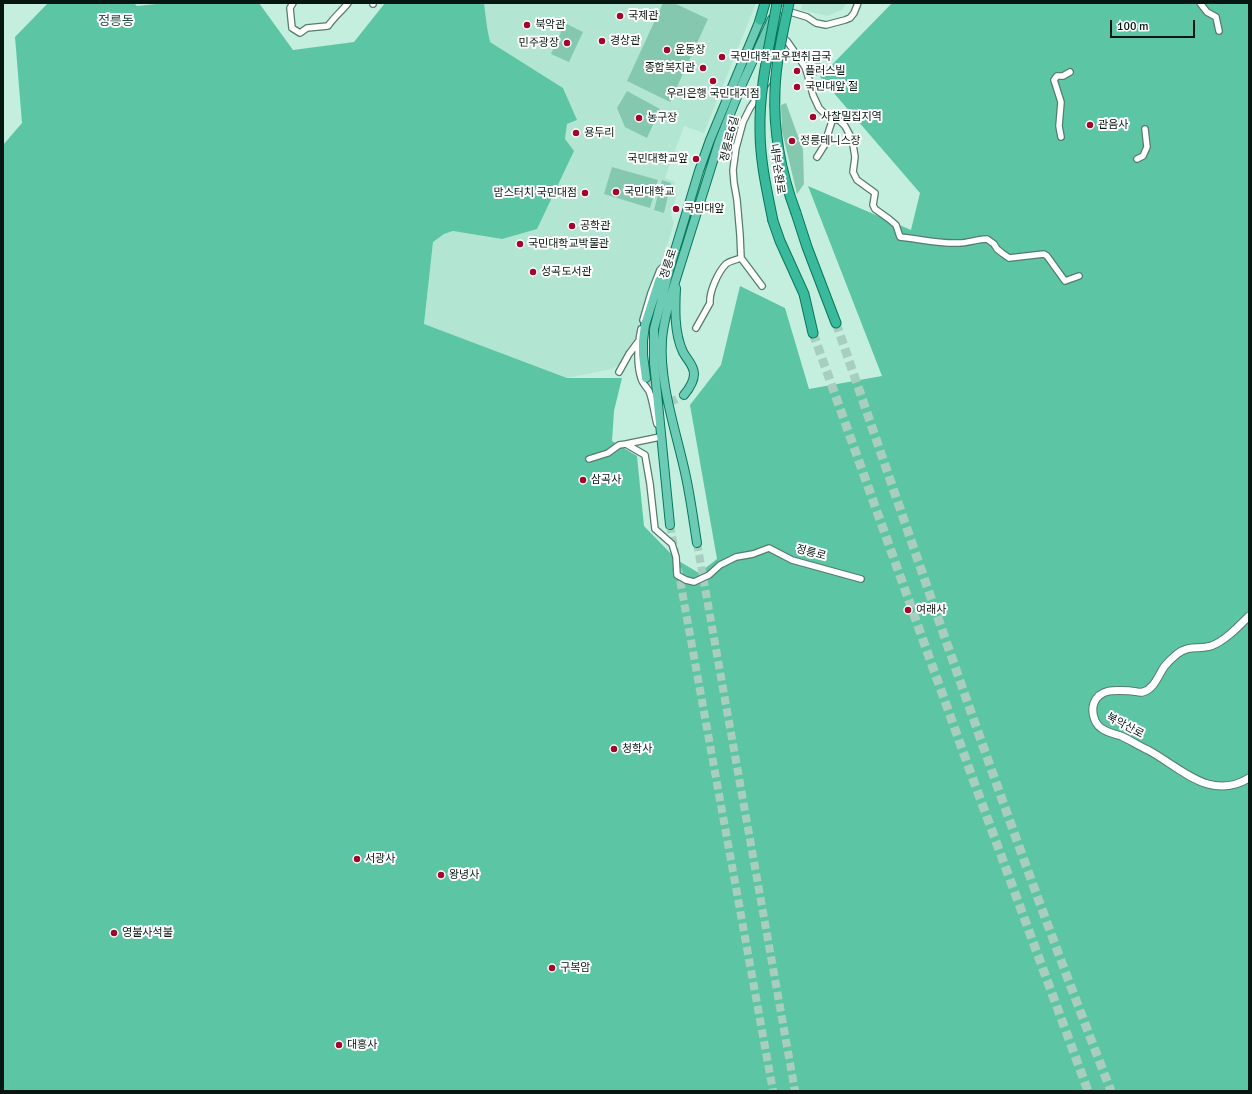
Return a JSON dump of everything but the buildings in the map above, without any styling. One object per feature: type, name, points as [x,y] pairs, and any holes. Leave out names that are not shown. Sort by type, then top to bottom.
[{"type":"highway","points":[[760,20],[765,3]]},
{"type":"highway","name":"내부순환로","points":[[789,3],[777,66],[775,90],[776,129],[786,187],[836,323]]},
{"type":"highway","name":"내부순환로","points":[[778,5],[763,84],[760,130],[765,183],[773,221],[780,241],[804,294],[813,333]]},
{"type":"main road","name":"정릉로","points":[[697,543],[685,470],[665,386],[662,362],[662,340],[665,319],[676,279],[722,136],[743,82],[778,5]]},
{"type":"main road","name":"정릉로","points":[[670,525],[654,363],[654,329],[691,195],[710,140],[760,20]]},
{"type":"main road","points":[[687,246],[685,232],[696,199],[694,193],[691,195]]},
{"type":"main road","points":[[646,378],[643,355],[645,325],[659,281],[670,267]]},
{"type":"main road","points":[[676,279],[677,325],[679,340],[683,352],[692,365],[694,374],[692,383],[684,395]]},
{"type":"street","points":[[293,3],[290,8],[292,28],[300,34],[307,28],[328,26],[333,18],[339,14],[348,3]]},
{"type":"street","points":[[778,5],[808,17],[816,23],[826,25],[850,18],[858,3]]},
{"type":"street","points":[[1200,3],[1207,12],[1216,17],[1218,31]]},
{"type":"street","name":"정릉로6길","points":[[741,258],[738,200],[733,170],[736,148],[743,122],[750,108],[767,82],[776,32],[778,5]]},
{"type":"street","points":[[776,32],[787,41],[805,66],[813,95],[819,108],[826,115],[840,121],[845,126],[852,139],[855,157],[854,172],[857,180],[875,193],[873,205],[875,209],[896,225],[900,237],[959,243],[986,239],[994,244],[997,249],[1009,258],[1044,254],[1065,281],[1079,276]]},
{"type":"street","points":[[1061,137],[1059,126],[1062,102],[1054,80],[1057,76],[1063,76],[1070,72]]},
{"type":"street","points":[[817,157],[824,146],[833,118]]},
{"type":"street","points":[[1137,159],[1143,156],[1147,147],[1145,129]]},
{"type":"street","name":"정릉로","points":[[667,487],[660,437],[651,398],[640,375],[638,342],[645,310],[660,270],[673,257]]},
{"type":"street","points":[[696,328],[710,303],[713,286],[726,264],[741,258],[762,286]]},
{"type":"street","name":"정릉로","points":[[619,372],[632,349],[638,342]]},
{"type":"street","points":[[589,458],[608,453],[619,446],[660,437]]},
{"type":"street","name":"정릉로","points":[[626,444],[645,455],[655,529],[672,544],[676,557],[678,575],[686,580],[694,582],[709,575],[720,566],[736,557],[753,554],[769,548],[792,560],[861,579]]},
{"type":"street","name":"북악산로","points":[[1249,616],[1237,629],[1213,646],[1190,647],[1178,653],[1164,668],[1155,683],[1148,690],[1141,692],[1105,692],[1098,695],[1093,704],[1092,713],[1096,723],[1101,728],[1161,757],[1197,780],[1212,785],[1226,787],[1237,784],[1249,778]]},
{"type":"shaded area","name":"국민대학교","points":[[484,3],[756,3],[704,133],[684,126],[665,178],[675,182],[675,190],[677,194],[671,215],[674,223],[638,338],[628,347],[621,364],[612,369],[567,378],[424,324],[433,242],[444,234],[453,231],[502,239],[565,140],[567,124],[576,121],[563,88],[490,42]]},
{"type":"shaded area","name":"운동장","points":[[663,3],[674,3],[708,19],[670,102],[627,81]]},
{"type":"shaded area","points":[[802,3],[847,3],[842,10],[828,16],[801,10]]},
{"type":"shaded area","name":"민주광장","points":[[565,23],[583,32],[569,62],[551,54]]},
{"type":"shaded area","points":[[818,59],[825,69],[816,76],[810,66]]},
{"type":"shaded area","name":"농구장","points":[[627,91],[660,109],[647,138],[625,127],[617,108]]},
{"type":"shaded area","name":"정릉테니스장","points":[[786,103],[803,150],[804,184],[797,194],[782,131],[781,105]]},
{"type":"shaded area","points":[[612,167],[658,180],[650,208],[604,194]]},
{"type":"shaded area","points":[[662,180],[671,183],[664,213],[654,210]]},
{"type":"green space","points":[[48,3],[134,3],[137,6],[166,3],[259,3],[293,50],[354,42],[385,3],[484,3],[490,42],[563,88],[577,120],[567,124],[565,139],[574,151],[537,229],[502,239],[453,231],[444,234],[433,242],[424,324],[567,378],[622,378],[614,411],[612,441],[637,456],[644,526],[677,560],[699,573],[717,559],[690,405],[721,365],[740,286],[785,308],[809,389],[882,376],[808,186],[911,230],[920,193],[820,77],[892,3],[1249,3],[1249,1091],[3,1091],[3,145],[22,123],[15,37]]},
{"type":"tunnel","points":[[836,323],[1004,805],[1074,996],[1111,1091]]},
{"type":"tunnel","points":[[813,333],[970,771],[1088,1091]]},
{"type":"tunnel","points":[[646,378],[652,391],[659,400],[669,401],[684,395]]},
{"type":"tunnel","points":[[670,525],[675,552]]},
{"type":"tunnel","points":[[697,543],[795,1091]]},
{"type":"tunnel","points":[[678,569],[773,1091]]},
{"type":"place","name":"국제관","points":[[620,16]]},
{"type":"place","name":"북악관","points":[[527,25]]},
{"type":"place","name":"경상관","points":[[602,41]]},
{"type":"place","name":"민주광장","points":[[567,43]]},
{"type":"place","name":"운동장","points":[[667,50]]},
{"type":"place","name":"국민대학교우편취급국","points":[[722,57]]},
{"type":"place","name":"종합복지관","points":[[703,68]]},
{"type":"place","name":"플러스빌","points":[[797,71]]},
{"type":"place","name":"우리은행 국민대지점","points":[[713,81]]},
{"type":"place","name":"국민대앞 절","points":[[797,87]]},
{"type":"place","name":"사찰밀집지역","points":[[813,117]]},
{"type":"place","name":"농구장","points":[[639,118]]},
{"type":"place","name":"관음사","points":[[1090,125]]},
{"type":"place","name":"용두리","points":[[576,133]]},
{"type":"place","name":"정릉테니스장","points":[[792,141]]},
{"type":"place","name":"국민대학교앞","points":[[696,159]]},
{"type":"place","name":"국민대학교","points":[[616,192]]},
{"type":"place","name":"맘스터치 국민대점","points":[[585,193]]},
{"type":"place","name":"국민대앞","points":[[676,209]]},
{"type":"place","name":"공학관","points":[[572,226]]},
{"type":"place","name":"국민대학교박물관","points":[[520,244]]},
{"type":"place","name":"성곡도서관","points":[[533,272]]},
{"type":"place","name":"삼곡사","points":[[583,480]]},
{"type":"place","name":"여래사","points":[[908,610]]},
{"type":"place","name":"청학사","points":[[614,749]]},
{"type":"place","name":"서광사","points":[[357,859]]},
{"type":"place","name":"왕녕사","points":[[441,875]]},
{"type":"place","name":"영불사석불","points":[[114,933]]},
{"type":"place","name":"구복암","points":[[552,968]]},
{"type":"place","name":"대흥사","points":[[339,1045]]},
{"type":"district","name":"정릉동","points":[[116,22]]}]
